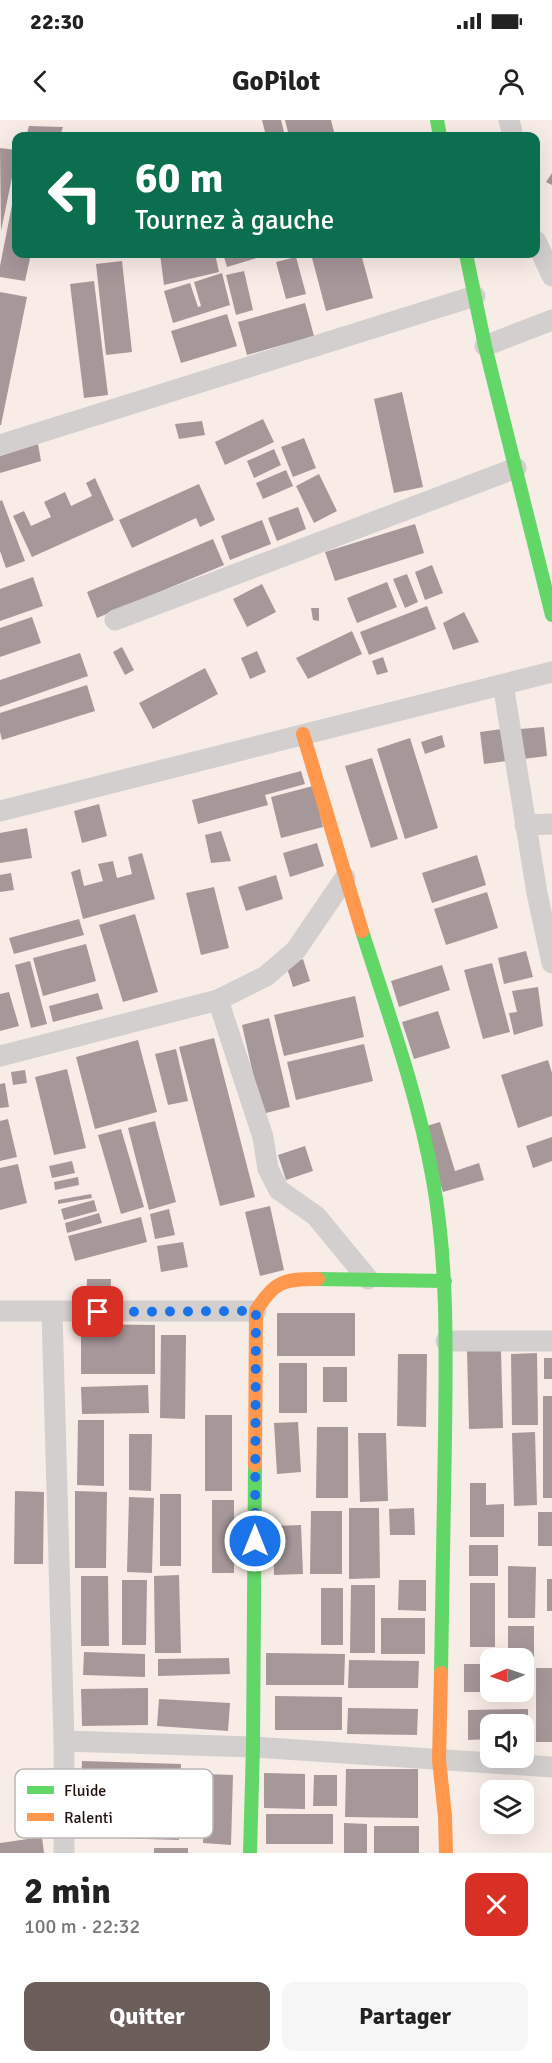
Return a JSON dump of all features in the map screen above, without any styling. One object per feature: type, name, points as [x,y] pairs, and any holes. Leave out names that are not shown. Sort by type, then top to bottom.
[{"type":"street","points":[[540,250],[552,276]]},
{"type":"street","points":[[467,258],[485,346],[552,615]]},
{"type":"street","points":[[0,445],[475,296]]},
{"type":"street","points":[[485,346],[552,320]]},
{"type":"street","points":[[115,620],[516,468]]},
{"type":"street","points":[[0,811],[552,672]]},
{"type":"street","points":[[502,684],[525,825],[552,963]]},
{"type":"street","points":[[303,734],[345,878],[415,1100],[433,1179],[445,1281],[439,1760],[446,1853]]},
{"type":"street","points":[[525,825],[552,824]]},
{"type":"street","points":[[0,1056],[218,1000],[266,976],[296,950],[345,878]]},
{"type":"street","points":[[218,1000],[263,1137],[268,1169],[279,1190],[316,1216],[368,1280]]},
{"type":"street","points":[[250,1853],[254,1747],[256,1311],[266,1293],[278,1284],[293,1279],[445,1281]]},
{"type":"street","points":[[0,1311],[256,1311]]},
{"type":"street","points":[[52,1312],[64,1769]]},
{"type":"street","points":[[446,1341],[552,1341]]},
{"type":"street","points":[[64,1741],[254,1747],[552,1767]]},
{"type":"building","points":[[262,120],[281,120],[284,132],[265,132]]},
{"type":"building","points":[[285,120],[331,120],[334,132],[288,132]]},
{"type":"building","points":[[29,126],[63,127],[61,132],[27,132]]},
{"type":"building","points":[[0,148],[12,150],[12,177],[1,231]]},
{"type":"building","points":[[552,173],[552,185],[546,182]]},
{"type":"building","points":[[12,205],[12,258],[30,258],[25,281],[0,277],[0,266]]},
{"type":"building","points":[[161,258],[216,258],[219,272],[164,285]]},
{"type":"building","points":[[224,258],[257,258],[227,267]]},
{"type":"building","points":[[296,258],[306,294],[286,299],[276,262]]},
{"type":"building","points":[[312,258],[362,258],[373,298],[326,311]]},
{"type":"building","points":[[122,261],[132,352],[106,355],[96,264]]},
{"type":"building","points":[[244,271],[253,310],[236,315],[226,275]]},
{"type":"building","points":[[222,273],[230,305],[173,323],[164,291],[190,283],[198,307],[201,306],[194,282]]},
{"type":"building","points":[[94,281],[108,395],[84,398],[70,284]]},
{"type":"building","points":[[0,292],[27,297],[1,425],[0,425]]},
{"type":"building","points":[[305,303],[314,336],[247,355],[238,322]]},
{"type":"building","points":[[227,314],[237,346],[181,363],[171,331]]},
{"type":"building","points":[[402,392],[423,487],[394,493],[374,399]]},
{"type":"building","points":[[263,419],[274,442],[225,465],[215,442]]},
{"type":"building","points":[[202,421],[205,435],[179,439],[175,424]]},
{"type":"building","points":[[304,438],[316,468],[293,477],[281,447]]},
{"type":"building","points":[[38,444],[41,461],[0,473],[0,456]]},
{"type":"building","points":[[274,449],[281,465],[254,478],[247,461]]},
{"type":"building","points":[[286,470],[293,486],[263,499],[256,483]]},
{"type":"building","points":[[319,474],[337,511],[314,523],[296,486]]},
{"type":"building","points":[[95,478],[114,520],[32,557],[13,516],[24,511],[31,526],[51,517],[44,502],[65,492],[71,506],[92,496],[86,483]]},
{"type":"building","points":[[199,484],[215,520],[200,527],[196,518],[132,548],[119,520]]},
{"type":"building","points":[[2,500],[25,561],[6,568],[0,551],[0,501]]},
{"type":"building","points":[[298,507],[306,529],[277,541],[268,518]]},
{"type":"building","points":[[262,520],[271,544],[230,560],[221,536]]},
{"type":"building","points":[[415,524],[424,553],[335,581],[325,552]]},
{"type":"building","points":[[213,539],[224,565],[97,618],[87,592]]},
{"type":"building","points":[[432,565],[443,593],[425,600],[415,572]]},
{"type":"building","points":[[407,574],[418,602],[405,608],[393,579]]},
{"type":"building","points":[[33,577],[43,606],[0,621],[0,589]]},
{"type":"building","points":[[387,582],[397,607],[357,623],[347,598]]},
{"type":"building","points":[[262,584],[276,612],[247,627],[233,599]]},
{"type":"building","points":[[427,606],[436,629],[369,655],[360,632]]},
{"type":"building","points":[[311,608],[319,608],[319,621],[313,620]]},
{"type":"building","points":[[464,612],[479,642],[453,650],[443,623]]},
{"type":"building","points":[[32,617],[41,643],[0,657],[0,628]]},
{"type":"building","points":[[352,631],[362,654],[308,679],[296,658]]},
{"type":"building","points":[[122,647],[134,670],[125,675],[113,652]]},
{"type":"building","points":[[257,651],[266,672],[250,679],[241,658]]},
{"type":"building","points":[[80,653],[88,676],[0,707],[0,680]]},
{"type":"building","points":[[383,657],[388,672],[377,675],[372,661]]},
{"type":"building","points":[[205,668],[218,694],[153,729],[139,703]]},
{"type":"building","points":[[87,685],[95,711],[2,740],[0,713]]},
{"type":"building","points":[[544,727],[547,756],[523,759],[520,729]]},
{"type":"building","points":[[502,729],[507,761],[484,764],[480,732]]},
{"type":"building","points":[[442,735],[445,747],[425,754],[421,742]]},
{"type":"building","points":[[410,738],[438,828],[405,839],[377,749]]},
{"type":"building","points":[[372,758],[398,839],[371,848],[345,766]]},
{"type":"building","points":[[301,771],[305,784],[265,795],[268,805],[198,824],[192,800]]},
{"type":"building","points":[[313,786],[323,827],[281,838],[271,797]]},
{"type":"building","points":[[99,804],[107,836],[82,843],[74,811]]},
{"type":"building","points":[[27,828],[32,858],[0,863],[0,833]]},
{"type":"building","points":[[221,831],[231,861],[211,863],[205,835]]},
{"type":"building","points":[[317,843],[324,866],[290,877],[283,853]]},
{"type":"building","points":[[142,853],[155,899],[83,919],[71,872],[80,869],[84,886],[103,881],[98,864],[113,861],[117,878],[132,874],[128,857]]},
{"type":"building","points":[[477,855],[486,885],[432,903],[422,873]]},
{"type":"building","points":[[11,873],[14,890],[0,892],[0,875]]},
{"type":"building","points":[[276,875],[283,899],[246,911],[238,887]]},
{"type":"building","points":[[214,887],[229,948],[201,955],[186,893]]},
{"type":"building","points":[[487,892],[498,928],[446,945],[434,909]]},
{"type":"building","points":[[135,914],[158,992],[123,1002],[99,925]]},
{"type":"building","points":[[79,919],[84,935],[14,954],[9,938]]},
{"type":"building","points":[[86,944],[96,981],[43,996],[33,958]]},
{"type":"building","points":[[526,951],[533,977],[504,984],[498,958]]},
{"type":"building","points":[[303,959],[310,981],[293,987],[286,965]]},
{"type":"building","points":[[30,961],[47,1024],[31,1028],[15,965]]},
{"type":"building","points":[[492,963],[510,1032],[483,1039],[464,970]]},
{"type":"building","points":[[442,965],[450,990],[399,1007],[391,981]]},
{"type":"building","points":[[538,987],[543,1026],[514,1035],[509,1013],[517,1012],[512,991]]},
{"type":"building","points":[[9,992],[19,1026],[0,1031],[0,994]]},
{"type":"building","points":[[98,993],[103,1009],[53,1022],[49,1006]]},
{"type":"building","points":[[355,996],[364,1037],[284,1056],[274,1015]]},
{"type":"building","points":[[438,1011],[450,1048],[414,1059],[402,1022]]},
{"type":"building","points":[[269,1018],[290,1107],[262,1114],[242,1025]]},
{"type":"building","points":[[214,1038],[255,1197],[220,1206],[179,1047]]},
{"type":"building","points":[[138,1040],[157,1112],[95,1129],[76,1057]]},
{"type":"building","points":[[364,1044],[373,1081],[296,1100],[287,1062]]},
{"type":"building","points":[[176,1049],[188,1101],[168,1105],[155,1054]]},
{"type":"building","points":[[548,1060],[552,1073],[552,1116],[518,1128],[501,1075]]},
{"type":"building","points":[[67,1069],[86,1148],[54,1155],[35,1077]]},
{"type":"building","points":[[25,1070],[27,1083],[13,1085],[11,1072]]},
{"type":"building","points":[[5,1083],[9,1107],[0,1108],[0,1084]]},
{"type":"building","points":[[8,1119],[17,1157],[0,1161],[0,1121]]},
{"type":"building","points":[[155,1121],[176,1202],[149,1210],[128,1128]]},
{"type":"building","points":[[440,1122],[455,1171],[479,1163],[484,1180],[443,1192],[423,1127]]},
{"type":"building","points":[[121,1129],[144,1207],[121,1214],[98,1135]]},
{"type":"building","points":[[552,1137],[552,1161],[533,1168],[526,1146]]},
{"type":"building","points":[[305,1146],[313,1171],[286,1180],[278,1155]]},
{"type":"building","points":[[72,1161],[75,1173],[52,1178],[49,1166]]},
{"type":"building","points":[[18,1164],[27,1203],[0,1210],[0,1168]]},
{"type":"building","points":[[78,1177],[79,1185],[55,1190],[54,1182]]},
{"type":"building","points":[[91,1194],[92,1198],[58,1204],[58,1200]]},
{"type":"building","points":[[94,1200],[97,1211],[64,1220],[61,1209]]},
{"type":"building","points":[[270,1206],[284,1270],[260,1276],[245,1212]]},
{"type":"building","points":[[169,1209],[175,1235],[155,1239],[150,1214]]},
{"type":"building","points":[[99,1213],[102,1223],[67,1233],[65,1223]]},
{"type":"building","points":[[141,1217],[147,1242],[75,1261],[68,1236]]},
{"type":"building","points":[[183,1242],[188,1267],[161,1272],[157,1246]]},
{"type":"building","points":[[87,1279],[111,1279],[110,1304],[86,1303]]},
{"type":"building","points":[[277,1313],[355,1313],[355,1356],[277,1356]]},
{"type":"building","points":[[81,1324],[155,1325],[155,1374],[81,1374]]},
{"type":"building","points":[[161,1335],[186,1335],[185,1419],[160,1418]]},
{"type":"building","points":[[467,1351],[501,1351],[503,1428],[469,1429]]},
{"type":"building","points":[[537,1353],[538,1425],[512,1425],[511,1354]]},
{"type":"building","points":[[398,1354],[427,1354],[426,1427],[397,1426]]},
{"type":"building","points":[[544,1358],[552,1358],[552,1379],[544,1379]]},
{"type":"building","points":[[279,1363],[307,1363],[307,1413],[279,1413]]},
{"type":"building","points":[[323,1367],[347,1367],[347,1402],[323,1402]]},
{"type":"building","points":[[148,1385],[149,1413],[82,1414],[81,1387]]},
{"type":"building","points":[[543,1396],[552,1396],[552,1498],[543,1498]]},
{"type":"building","points":[[205,1415],[232,1415],[232,1491],[205,1491]]},
{"type":"building","points":[[78,1420],[104,1420],[104,1486],[77,1485]]},
{"type":"building","points":[[298,1422],[301,1472],[277,1474],[274,1423]]},
{"type":"building","points":[[317,1427],[348,1427],[348,1498],[316,1498]]},
{"type":"building","points":[[535,1432],[537,1505],[514,1506],[512,1433]]},
{"type":"building","points":[[358,1433],[386,1433],[388,1501],[360,1502]]},
{"type":"building","points":[[129,1434],[152,1434],[151,1491],[129,1490]]},
{"type":"building","points":[[470,1483],[486,1483],[486,1505],[504,1504],[504,1537],[470,1537]]},
{"type":"building","points":[[15,1491],[44,1492],[43,1564],[14,1564]]},
{"type":"building","points":[[75,1491],[107,1492],[106,1568],[75,1568]]},
{"type":"building","points":[[160,1494],[181,1494],[181,1566],[160,1566]]},
{"type":"building","points":[[129,1497],[154,1498],[152,1573],[127,1572]]},
{"type":"building","points":[[212,1500],[234,1500],[234,1573],[212,1573]]},
{"type":"building","points":[[349,1508],[379,1508],[380,1578],[349,1579]]},
{"type":"building","points":[[414,1508],[415,1535],[390,1535],[389,1509]]},
{"type":"building","points":[[311,1511],[342,1511],[342,1574],[310,1574]]},
{"type":"building","points":[[538,1512],[552,1512],[552,1546],[538,1546]]},
{"type":"building","points":[[301,1525],[303,1574],[274,1575],[273,1526]]},
{"type":"building","points":[[469,1545],[498,1545],[498,1576],[469,1576]]},
{"type":"building","points":[[508,1566],[536,1567],[535,1618],[508,1618]]},
{"type":"building","points":[[179,1575],[181,1653],[155,1653],[154,1576]]},
{"type":"building","points":[[81,1576],[108,1576],[109,1646],[81,1646]]},
{"type":"building","points":[[547,1579],[552,1579],[552,1611],[547,1611]]},
{"type":"building","points":[[122,1580],[147,1580],[146,1645],[122,1645]]},
{"type":"building","points":[[399,1580],[426,1580],[426,1611],[398,1610]]},
{"type":"building","points":[[470,1583],[495,1583],[495,1647],[470,1647]]},
{"type":"building","points":[[351,1585],[375,1585],[375,1653],[350,1653]]},
{"type":"building","points":[[321,1588],[343,1588],[343,1645],[321,1645]]},
{"type":"building","points":[[381,1618],[425,1618],[425,1654],[381,1654]]},
{"type":"building","points":[[508,1626],[534,1626],[534,1648],[508,1648]]},
{"type":"building","points":[[84,1652],[145,1654],[145,1677],[83,1675]]},
{"type":"building","points":[[266,1653],[345,1654],[344,1685],[266,1685]]},
{"type":"building","points":[[229,1658],[230,1674],[158,1676],[158,1659]]},
{"type":"building","points":[[349,1660],[419,1661],[418,1688],[348,1688]]},
{"type":"building","points":[[464,1664],[480,1664],[480,1692],[464,1692]]},
{"type":"building","points":[[536,1668],[552,1668],[552,1742],[536,1742]]},
{"type":"building","points":[[148,1688],[148,1725],[82,1726],[81,1689]]},
{"type":"building","points":[[275,1696],[342,1697],[342,1730],[275,1730]]},
{"type":"building","points":[[159,1699],[230,1703],[228,1731],[157,1726]]},
{"type":"building","points":[[348,1708],[418,1709],[417,1735],[347,1734]]},
{"type":"building","points":[[528,1709],[528,1714],[480,1714],[480,1739],[468,1740],[468,1710]]},
{"type":"building","points":[[82,1761],[181,1764],[181,1769],[82,1769]]},
{"type":"building","points":[[346,1769],[418,1769],[418,1818],[345,1817]]},
{"type":"building","points":[[264,1773],[305,1774],[305,1809],[264,1808]]},
{"type":"building","points":[[213,1774],[233,1775],[231,1845],[203,1843],[203,1838],[213,1838]]},
{"type":"building","points":[[314,1775],[337,1775],[337,1806],[313,1806]]},
{"type":"building","points":[[266,1814],[333,1814],[333,1844],[266,1844]]},
{"type":"building","points":[[344,1823],[367,1824],[367,1853],[344,1853]]},
{"type":"building","points":[[374,1826],[419,1826],[419,1853],[374,1853]]},
{"type":"building","points":[[42,1838],[44,1853],[0,1853],[0,1843]]},
{"type":"building","points":[[112,1838],[179,1838],[179,1840]]},
{"type":"building","points":[[154,1848],[188,1848],[188,1853],[154,1853]]},
{"type":"traffic: fast","points":[[437,120],[439,132]]},
{"type":"traffic: fast","points":[[467,258],[485,346],[552,615]]},
{"type":"traffic: fast","points":[[362,931],[402,1054],[427,1148],[438,1212],[444,1276],[446,1373],[441,1673]]},
{"type":"traffic: fast","points":[[318,1279],[445,1281]]},
{"type":"traffic: fast","points":[[250,1853],[255,1465]]},
{"type":"traffic: slow","points":[[303,734],[362,931]]},
{"type":"traffic: slow","points":[[255,1465],[256,1311],[268,1293],[281,1284],[288,1281],[318,1279]]},
{"type":"traffic: slow","points":[[441,1673],[439,1760],[446,1853]]},
{"type":"route","points":[[98,1312],[256,1311],[255,1541]]}]
